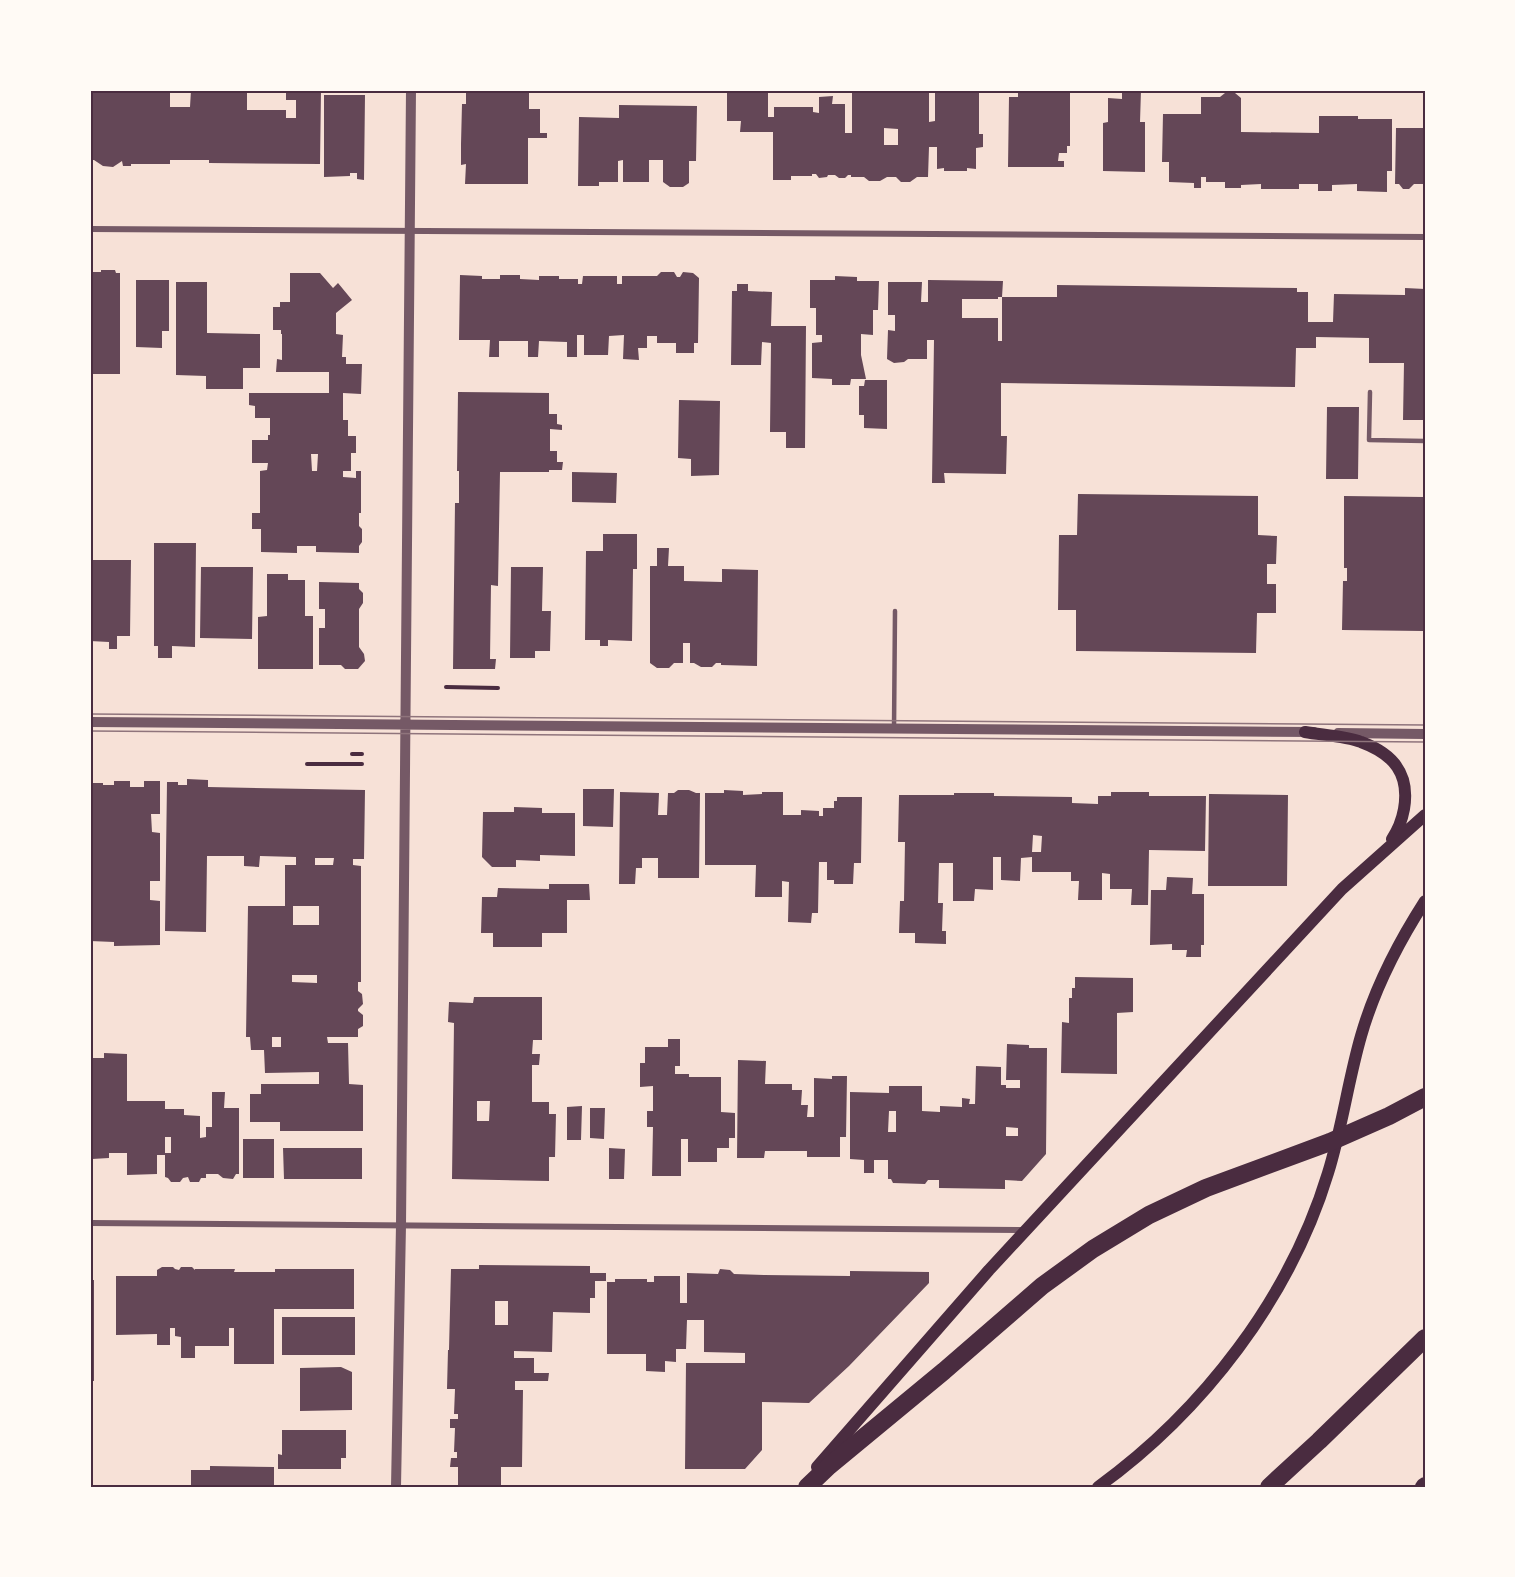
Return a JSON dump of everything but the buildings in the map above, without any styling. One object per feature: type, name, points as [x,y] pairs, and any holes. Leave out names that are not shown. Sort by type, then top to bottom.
[{"type":"highway","points":[[807,1487],[1042,1286],[1093,1249],[1149,1215],[1196,1193],[1330,1142],[1425,1097]]},
{"type":"highway","points":[[1269,1487],[1319,1442],[1425,1338]]},
{"type":"main road","points":[[1305,732],[1360,741],[1381,752],[1395,763],[1404,779],[1406,797],[1397,832],[1380,855]]},
{"type":"main road","points":[[800,1487],[954,1308],[1025,1230],[1342,889],[1425,814]]},
{"type":"main road","points":[[1098,1487],[1132,1460],[1195,1400],[1249,1334],[1267,1306],[1298,1250],[1320,1199],[1336,1146],[1361,1036],[1371,1004],[1387,965],[1425,901]]},
{"type":"street","points":[[396,1487],[401,1225],[411,90]]},
{"type":"street","points":[[90,228],[1425,237]]},
{"type":"street","points":[[90,722],[1425,734]]},
{"type":"street","points":[[90,1223],[1025,1230]]},
{"type":"lane","points":[[1370,392],[1369,440],[1425,441]]},
{"type":"lane","points":[[894,729],[895,611]]},
{"type":"path","points":[[446,687],[498,688]]},
{"type":"path","points":[[352,754],[362,754]]},
{"type":"path","points":[[307,764],[362,764]]},
{"type":"tram line","points":[[90,714],[1425,725]]},
{"type":"tram line","points":[[90,731],[1425,742]]}]
